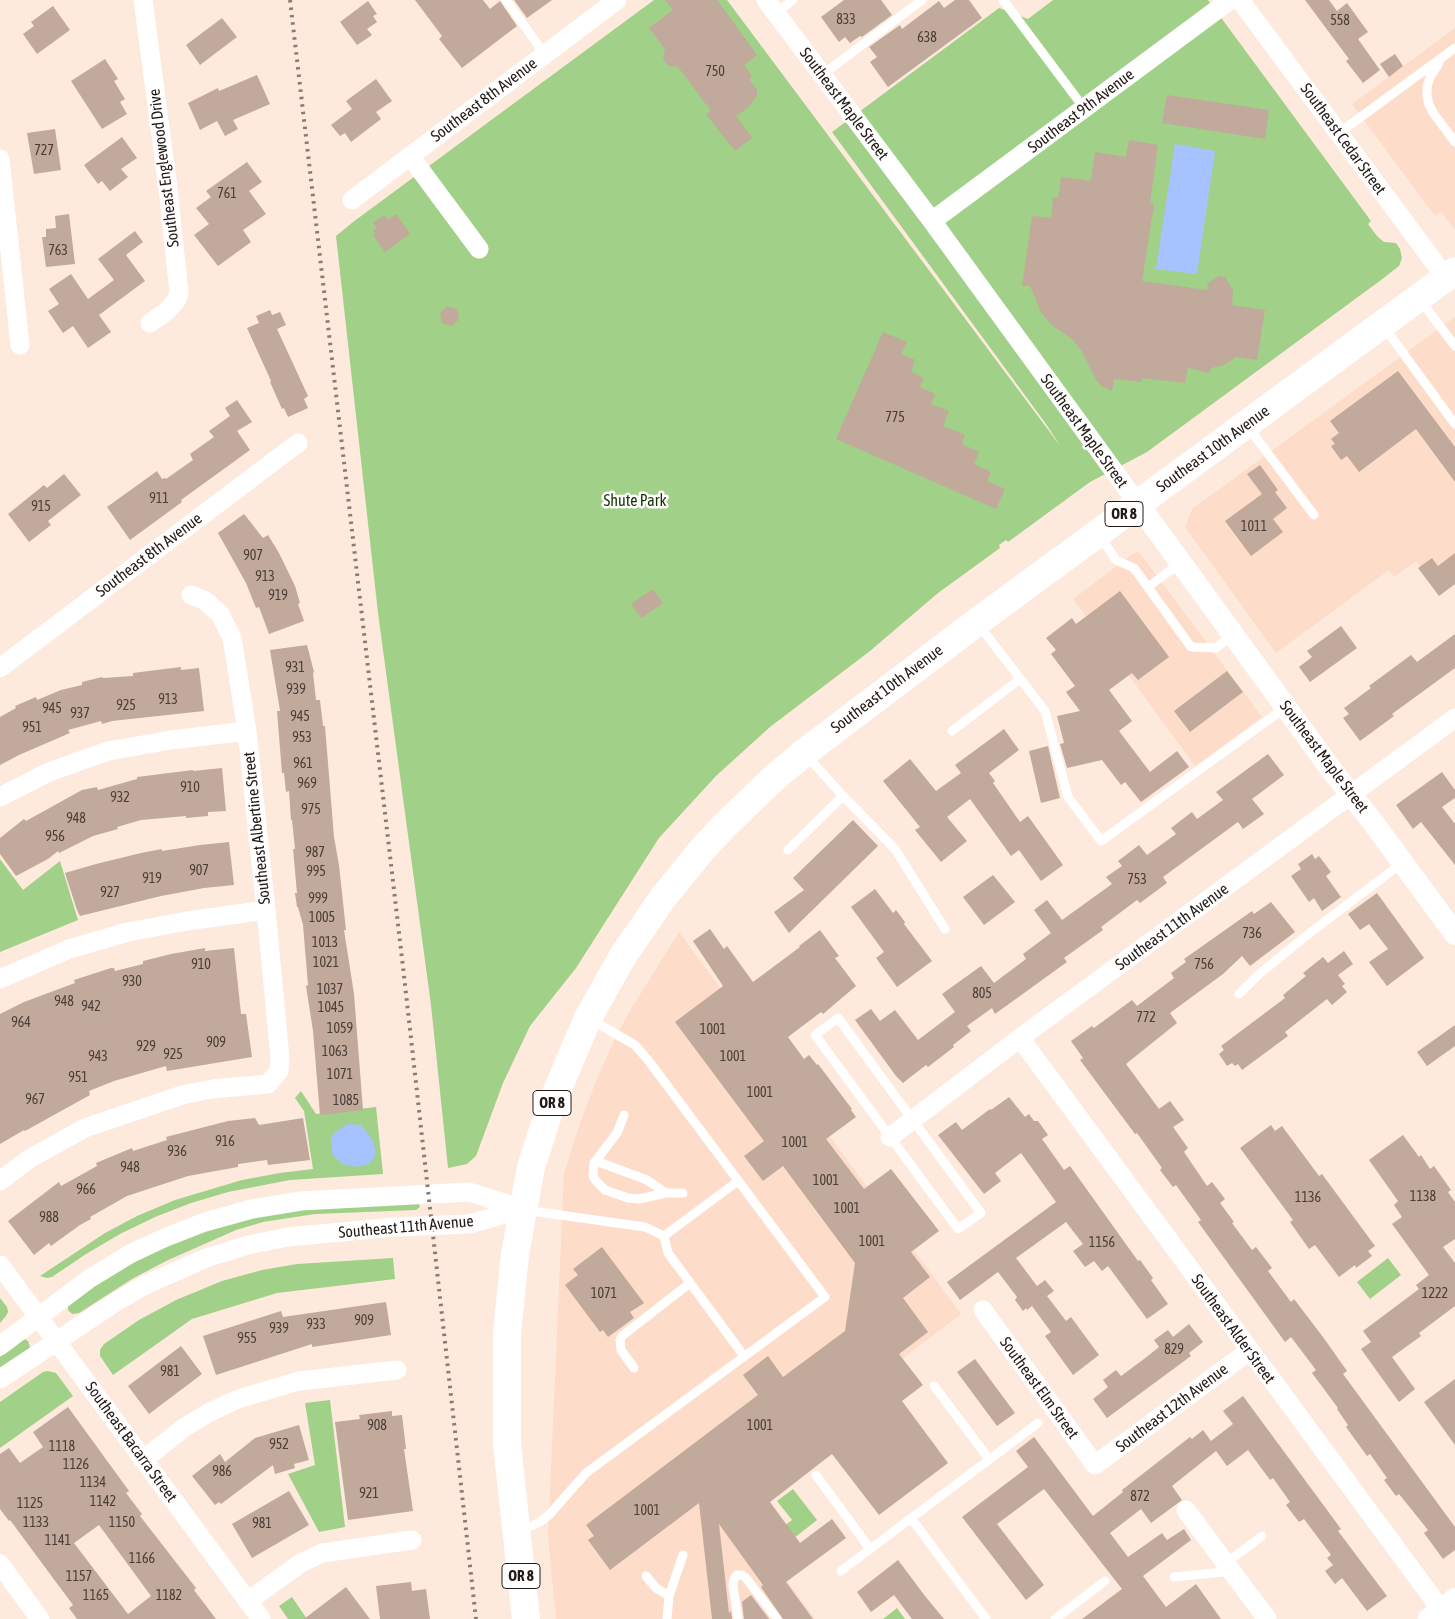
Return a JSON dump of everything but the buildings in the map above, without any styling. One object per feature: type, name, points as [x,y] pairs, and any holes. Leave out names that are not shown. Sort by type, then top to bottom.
[{"type":"main road","name":"Southeast 10th Avenue","points":[[804,753],[977,622],[1450,275]]},
{"type":"main road","name":"OR 8","points":[[526,1619],[507,1445],[507,1333],[512,1279],[534,1154],[577,1041],[624,954],[662,899],[724,826],[774,778],[804,753]]},
{"type":"street","name":"Southeast Englewood Drive","points":[[143,0],[168,188],[179,293],[176,301],[150,323]]},
{"type":"street","name":"Southeast 8th Avenue","points":[[352,200],[618,0]]},
{"type":"street","name":"Southeast 9th Avenue","points":[[932,221],[1230,0]]},
{"type":"street","name":"Southeast Cedar Street","points":[[1240,0],[1339,133],[1450,275]]},
{"type":"street","name":"Southeast Maple Street","points":[[771,6],[932,221],[1180,563],[1455,934]]},
{"type":"street","points":[[410,156],[479,249]]},
{"type":"street","points":[[0,159],[20,345]]},
{"type":"street","name":"Southeast 8th Avenue","points":[[0,668],[298,443]]},
{"type":"street","name":"Southeast Albertine Street","points":[[0,1182],[29,1159],[85,1128],[182,1095],[212,1089],[268,1084],[279,1071],[280,1058],[247,731],[232,638],[220,614],[204,600],[191,595]]},
{"type":"street","name":"Southeast 11th Avenue","points":[[890,1137],[1020,1038],[1455,718]]},
{"type":"street","points":[[0,797],[49,772],[108,751],[171,740],[247,731]]},
{"type":"street","points":[[0,979],[69,949],[128,932],[187,921],[266,910]]},
{"type":"street","name":"Southeast Alder Street","points":[[1020,1038],[1249,1351],[1444,1612]]},
{"type":"street","name":"Southeast 11th Avenue","points":[[0,1346],[89,1279],[130,1254],[205,1222],[252,1208],[301,1201],[469,1192],[523,1210]]},
{"type":"street","name":"Southeast 11th Avenue","points":[[0,1379],[114,1303],[143,1286],[206,1258],[248,1245],[288,1237],[384,1228],[469,1224],[523,1210]]},
{"type":"street","name":"Southeast Bacarra Street","points":[[0,1265],[261,1619]]},
{"type":"street","name":"Southeast Elm Street","points":[[983,1310],[1095,1465]]},
{"type":"street","name":"Southeast 12th Avenue","points":[[1095,1465],[1249,1351]]},
{"type":"street","points":[[143,1460],[185,1427],[208,1413],[238,1399],[299,1381],[397,1370]]},
{"type":"street","points":[[1186,1510],[1267,1619]]},
{"type":"street","points":[[248,1601],[301,1563],[322,1553],[412,1540]]},
{"type":"street","points":[[0,1564],[40,1619]]},
{"type":"lane","points":[[506,0],[545,54]]},
{"type":"lane","points":[[771,6],[793,0]]},
{"type":"lane","points":[[822,75],[922,0]]},
{"type":"lane","points":[[1003,0],[1084,108]]},
{"type":"lane","points":[[1339,133],[1455,48]]},
{"type":"lane","points":[[1441,58],[1430,77],[1427,96],[1434,114],[1455,142]]},
{"type":"lane","points":[[1419,298],[1455,346]]},
{"type":"lane","points":[[1382,325],[1455,424]]},
{"type":"lane","points":[[1246,424],[1314,515]]},
{"type":"lane","points":[[1098,533],[1116,560],[1134,568],[1191,647],[1216,648],[1233,635]]},
{"type":"lane","points":[[1148,587],[1180,563]]},
{"type":"lane","points":[[977,622],[1045,711],[1068,798],[1101,841],[1286,707]]},
{"type":"lane","points":[[952,731],[1020,679]]},
{"type":"lane","points":[[804,753],[895,849],[945,929]]},
{"type":"lane","points":[[788,850],[843,796]]},
{"type":"lane","points":[[1239,994],[1258,975],[1296,944],[1402,862]]},
{"type":"lane","points":[[516,1533],[540,1522],[549,1515],[586,1473],[825,1297],[648,1060],[635,1045],[588,1018]]},
{"type":"lane","points":[[838,1018],[981,1213],[958,1229],[890,1137],[815,1035],[838,1018]]},
{"type":"lane","points":[[624,1115],[617,1133],[596,1161],[593,1169],[593,1176],[600,1186],[605,1190],[628,1198],[639,1199],[666,1193],[683,1193]]},
{"type":"lane","points":[[596,1161],[646,1180],[666,1193]]},
{"type":"lane","points":[[664,1236],[738,1181]]},
{"type":"lane","points":[[523,1210],[645,1228],[664,1236]]},
{"type":"lane","points":[[664,1236],[668,1253],[744,1356]]},
{"type":"lane","points":[[634,1368],[621,1350],[620,1340],[622,1336],[690,1283]]},
{"type":"lane","points":[[934,1386],[989,1460]]},
{"type":"lane","points":[[841,1571],[1038,1423]]},
{"type":"lane","points":[[816,1475],[870,1549]]},
{"type":"lane","points":[[911,1518],[986,1619]]},
{"type":"lane","points":[[1174,1577],[1229,1567],[1262,1536]]},
{"type":"lane","points":[[667,1619],[669,1596],[683,1555]]},
{"type":"lane","points":[[738,1619],[734,1579],[737,1575],[742,1574],[777,1619]]},
{"type":"lane","points":[[646,1576],[656,1588],[669,1596]]},
{"type":"lane","points":[[1055,1619],[1105,1582]]},
{"type":"shaded area","points":[[1455,28],[1454,229],[1441,212],[1435,216],[1352,104]]},
{"type":"shaded area","points":[[1455,317],[1455,580],[1439,592],[1416,561],[1394,577],[1389,570],[1276,653],[1185,527],[1192,509]]},
{"type":"shaded area","points":[[1139,552],[1262,717],[1195,766],[1073,599],[1134,553]]},
{"type":"shaded area","points":[[679,932],[961,1314],[724,1495],[815,1619],[556,1619],[548,1536],[564,1174],[579,1126],[613,1043],[631,1009]]},
{"type":"green space","name":"Shute Park","points":[[654,0],[727,0],[1061,447],[832,132],[999,8],[1028,19],[1053,0],[1208,0],[1371,221],[1368,224],[1377,236],[1384,242],[1396,243],[1402,258],[1399,266],[1381,280],[1147,452],[1090,482],[1008,542],[1006,540],[999,545],[1000,548],[938,593],[870,651],[770,727],[716,776],[659,838],[576,968],[530,1026],[503,1083],[476,1156],[467,1164],[448,1168],[431,1005],[378,613],[336,236]]},
{"type":"green space","points":[[0,859],[23,890],[60,861],[78,920],[0,952]]},
{"type":"green space","points":[[301,1091],[316,1114],[376,1107],[383,1174],[290,1180],[228,1192],[191,1203],[155,1217],[120,1234],[52,1277],[40,1276],[105,1233],[137,1216],[175,1200],[242,1180],[313,1169],[304,1111],[295,1098]]},
{"type":"green space","points":[[418,1202],[420,1207],[416,1210],[315,1214],[263,1222],[236,1230],[166,1261],[132,1279],[79,1313],[72,1314],[68,1310],[68,1306],[101,1278],[196,1232],[266,1211]]},
{"type":"green space","points":[[393,1258],[395,1279],[277,1293],[192,1319],[113,1375],[100,1356],[100,1350],[104,1344],[139,1320],[176,1300],[222,1281],[262,1270],[297,1264]]},
{"type":"green space","points":[[1388,1258],[1401,1275],[1370,1299],[1357,1282]]},
{"type":"green space","points":[[0,1298],[7,1307],[8,1312],[0,1323]]},
{"type":"green space","points":[[23,1338],[28,1341],[29,1350],[0,1369],[0,1357]]},
{"type":"green space","points":[[43,1372],[56,1373],[73,1396],[0,1448],[0,1402]]},
{"type":"green space","points":[[330,1400],[345,1527],[319,1532],[288,1474],[315,1465],[305,1403]]},
{"type":"green space","points":[[793,1489],[817,1520],[789,1542],[780,1529],[792,1520],[777,1501]]},
{"type":"green space","points":[[292,1597],[307,1619],[288,1619],[279,1606]]},
{"type":"green space","points":[[897,1608],[905,1619],[883,1619]]},
{"type":"water","points":[[1175,144],[1215,151],[1197,274],[1156,269]]},
{"type":"water","points":[[348,1124],[361,1125],[372,1139],[376,1152],[369,1164],[357,1167],[342,1164],[332,1154],[331,1137],[335,1132]]},
{"type":"railway","points":[[290,0],[403,967],[476,1619]]}]
